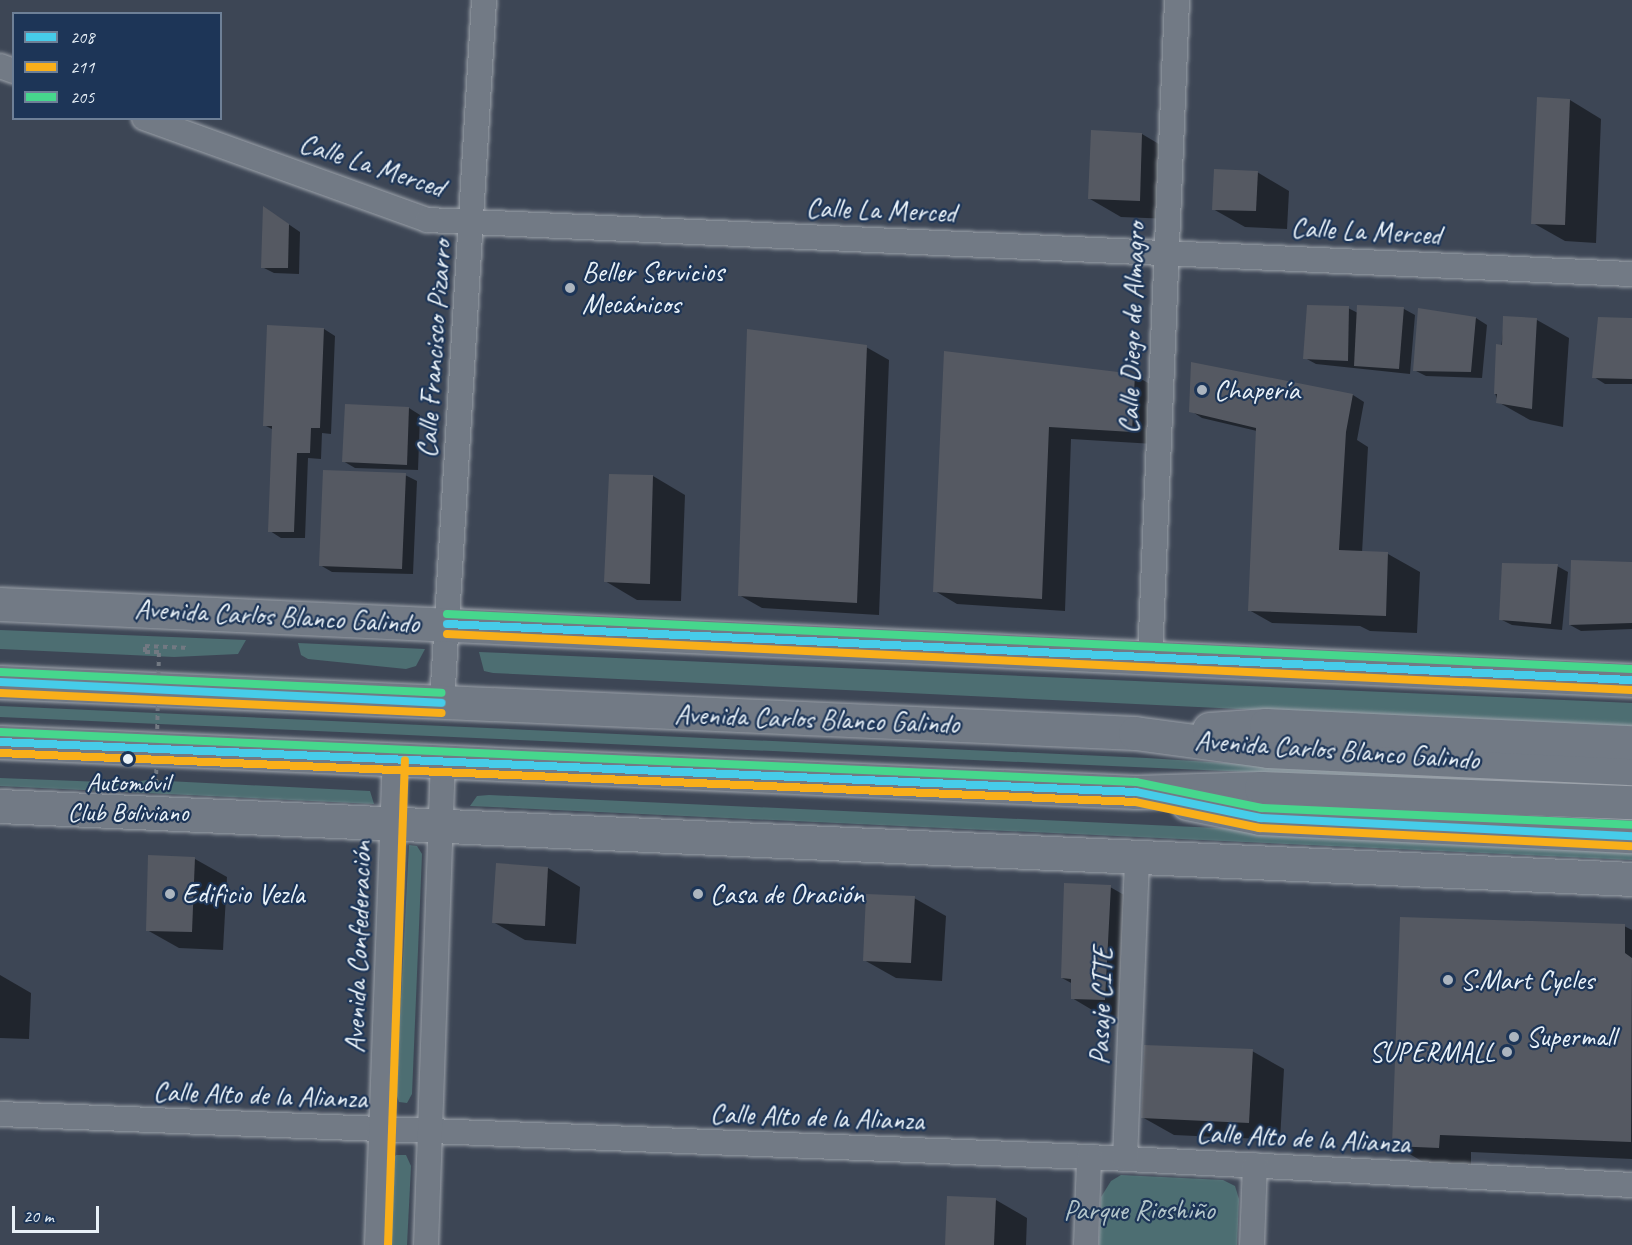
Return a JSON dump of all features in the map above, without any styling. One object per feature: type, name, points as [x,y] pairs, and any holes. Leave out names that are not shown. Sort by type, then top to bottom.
[{"type":"main road","name":"Avenida Carlos Blanco Galindo","points":[[0,604],[1632,680]]},
{"type":"main road","name":"Avenida Carlos Blanco Galindo","points":[[0,682],[1135,733],[1268,751],[1632,768]]},
{"type":"main road","points":[[1135,733],[1266,726],[1632,742]]},
{"type":"main road","name":"Avenida Carlos Blanco Galindo","points":[[0,742],[1136,792],[1261,788],[1632,802]]},
{"type":"main road","points":[[1136,792],[1260,818],[1632,836]]},
{"type":"main road","points":[[0,806],[1632,879]]},
{"type":"street","name":"Calle Francisco Pizarro","points":[[442,702],[484,0]]},
{"type":"street","name":"Calle Diego de Almagro","points":[[1150,659],[1177,0]]},
{"type":"street","name":"Calle La Merced","points":[[150,120],[427,220],[1632,274]]},
{"type":"street","name":"Avenida Confederación","points":[[377,1245],[395,759]]},
{"type":"street","points":[[426,1245],[443,762]]},
{"type":"street","name":"Pasaje CITE","points":[[1125,1159],[1137,856]]},
{"type":"street","name":"Calle Alto de la Alianza","points":[[0,1114],[431,1133],[1089,1157],[1632,1185]]},
{"type":"street","points":[[1086,1245],[1089,1157]]},
{"type":"street","points":[[1252,1245],[1255,1165]]},
{"type":"path","points":[[156,783],[159,652],[145,652],[145,646],[190,648]]},
{"type":"green space","points":[[0,630],[246,640],[238,654],[174,657],[0,649]]},
{"type":"green space","points":[[298,643],[425,649],[416,666],[406,669],[308,659],[301,655]]},
{"type":"green space","points":[[479,652],[1632,703],[1632,751],[1260,710],[493,673],[484,671]]},
{"type":"green space","points":[[0,706],[1147,758],[1632,789],[0,717]]},
{"type":"green space","points":[[0,778],[129,783],[147,780],[370,791],[374,804],[0,786]]},
{"type":"green space","points":[[477,796],[1616,846],[1632,849],[1632,860],[470,806]]},
{"type":"green space","points":[[409,845],[417,846],[422,854],[412,1094],[407,1103],[399,1102],[396,1093]]},
{"type":"green space","points":[[396,1155],[406,1155],[411,1166],[407,1245],[387,1245],[390,1163]]},
{"type":"green space","name":"Parque Rioshiño","points":[[1121,1175],[1223,1180],[1235,1186],[1239,1199],[1237,1245],[1099,1245],[1101,1197],[1111,1181]]},
{"type":"building","points":[[1537,97],[1570,99],[1565,225],[1531,224]]},
{"type":"building","points":[[1091,130],[1142,133],[1140,201],[1088,199]]},
{"type":"building","points":[[1214,169],[1258,171],[1256,211],[1212,210]]},
{"type":"building","points":[[263,206],[289,224],[288,268],[261,268]]},
{"type":"building","points":[[1307,305],[1349,306],[1348,361],[1303,359]]},
{"type":"building","points":[[1357,305],[1404,307],[1399,369],[1354,366]]},
{"type":"building","points":[[1418,308],[1476,317],[1471,372],[1413,371]]},
{"type":"building","points":[[1503,316],[1537,318],[1532,409],[1496,403],[1497,394],[1494,394],[1496,344],[1502,345]]},
{"type":"building","points":[[1598,317],[1632,318],[1632,379],[1592,378]]},
{"type":"building","points":[[267,325],[324,328],[320,428],[311,428],[310,453],[297,453],[294,532],[268,532],[272,426],[263,426]]},
{"type":"building","points":[[747,329],[867,345],[857,603],[738,596]]},
{"type":"building","points":[[944,351],[1135,374],[1132,432],[1049,427],[1042,599],[933,592]]},
{"type":"building","points":[[1191,362],[1353,394],[1346,432],[1339,550],[1388,552],[1386,616],[1248,611],[1256,428],[1189,412]]},
{"type":"building","points":[[345,404],[409,407],[407,465],[342,462]]},
{"type":"building","points":[[323,470],[406,473],[402,569],[319,566]]},
{"type":"building","points":[[609,474],[653,475],[650,584],[604,582]]},
{"type":"building","points":[[1571,560],[1632,562],[1632,623],[1569,625]]},
{"type":"building","points":[[1502,563],[1558,564],[1551,624],[1499,620]]},
{"type":"building","name":"Edificio Vezla","points":[[148,855],[195,857],[192,932],[146,931]]},
{"type":"building","points":[[496,863],[548,867],[545,926],[492,923]]},
{"type":"building","points":[[1064,883],[1111,885],[1105,1000],[1071,999],[1071,979],[1061,978]]},
{"type":"building","points":[[866,894],[915,896],[911,963],[863,961]]},
{"type":"building","name":"Supermall","points":[[1400,917],[1625,924],[1625,953],[1632,958],[1631,1142],[1440,1135],[1439,1148],[1392,1146]]},
{"type":"building","points":[[1144,1045],[1253,1049],[1249,1123],[1141,1118]]},
{"type":"building","points":[[947,1196],[996,1198],[994,1245],[945,1245]]},
{"type":"transit line","name":"205","points":[[447,614],[1632,669]]},
{"type":"transit line","name":"208","points":[[447,624],[1632,680]]},
{"type":"transit line","name":"211","points":[[447,634],[1632,690]]},
{"type":"transit line","name":"205","points":[[0,672],[442,693]]},
{"type":"transit line","name":"208","points":[[0,682],[442,703]]},
{"type":"transit line","name":"211","points":[[0,693],[442,713]]},
{"type":"transit line","name":"205","points":[[0,732],[1136,782],[1261,808],[1632,825]]},
{"type":"transit line","name":"208","points":[[0,742],[1136,792],[1260,818],[1632,836]]},
{"type":"transit line","name":"211","points":[[0,753],[1135,802],[1259,828],[1631,846]]},
{"type":"transit line","name":"211","points":[[388,1245],[405,760]]},
{"type":"place","name":"Beller Servicios Mecánicos","points":[[570,288]]},
{"type":"place","name":"Chapería","points":[[1202,390]]},
{"type":"place","name":"Automóvil Club Boliviano","points":[[128,759]]},
{"type":"place","name":"Edificio Vezla","points":[[170,894]]},
{"type":"place","name":"Casa de Oración","points":[[698,894]]},
{"type":"place","name":"S.Mart Cycles","points":[[1448,980]]},
{"type":"place","name":"Supermall","points":[[1514,1037]]},
{"type":"place","name":"SUPERMALL","points":[[1507,1052]]}]
